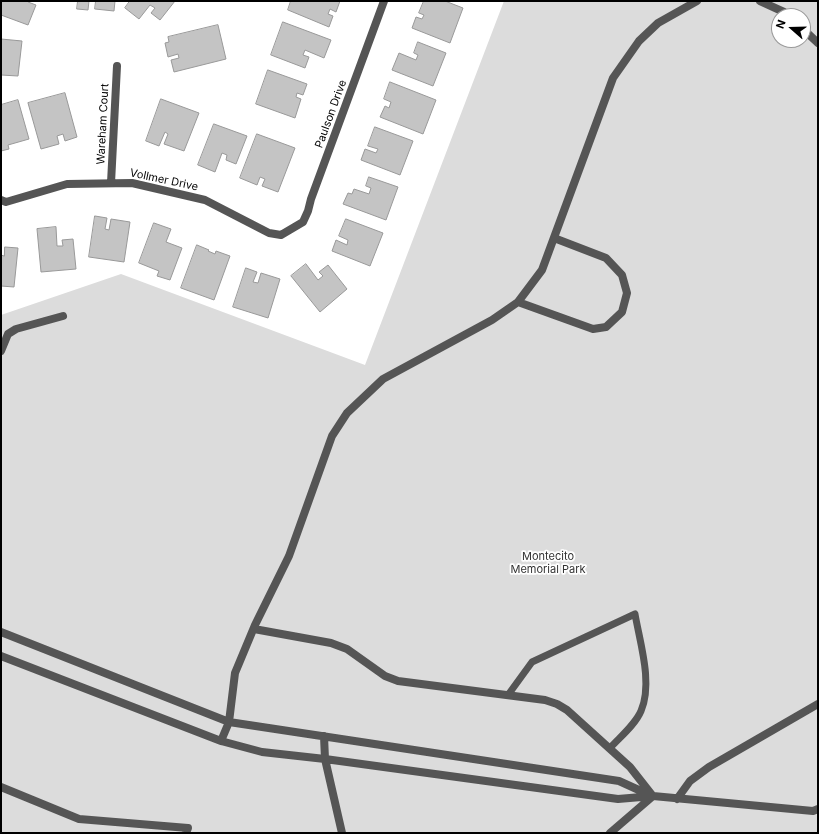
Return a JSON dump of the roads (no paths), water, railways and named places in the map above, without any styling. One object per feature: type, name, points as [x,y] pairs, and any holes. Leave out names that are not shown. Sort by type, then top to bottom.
[{"type":"street","name":"Paulson Drive","points":[[292,229],[303,222],[308,211],[311,199],[384,1]]},
{"type":"street","points":[[221,741],[229,722],[236,673],[254,629],[289,556],[332,436],[347,413],[383,379],[492,320],[518,302],[542,270],[613,78],[639,41],[658,23],[698,1]]},
{"type":"street","points":[[760,1],[775,8]]},
{"type":"street","name":"Wareham Court","points":[[111,183],[118,66]]},
{"type":"street","name":"Vollmer Drive","points":[[1,200],[6,202],[67,184],[132,183],[205,200],[269,233],[281,235],[292,229]]},
{"type":"street","points":[[518,302],[593,329],[606,327],[622,312],[627,293],[622,274],[606,258],[554,238]]},
{"type":"street","points":[[1,351],[8,334],[16,329],[62,316]]},
{"type":"street","points":[[254,629],[331,643],[347,649],[385,676],[398,681],[545,700],[557,704],[567,710],[630,767],[653,796]]},
{"type":"street","points":[[1,632],[229,722],[619,781],[653,796]]},
{"type":"street","points":[[1,656],[221,741],[262,752],[325,759],[618,799],[653,796],[816,811]]},
{"type":"street","points":[[677,799],[690,781],[709,767],[818,704]]},
{"type":"street","points":[[324,736],[325,759],[342,833]]},
{"type":"street","points":[[1,787],[79,819],[188,828],[186,833]]},
{"type":"street","points":[[610,833],[653,796]]},
{"type":"lane","points":[[508,695],[532,662],[635,614],[646,676],[646,696],[641,712],[610,748]]},
{"type":"park label","name":"Montecito Memorial Park","points":[[548,563]]}]
